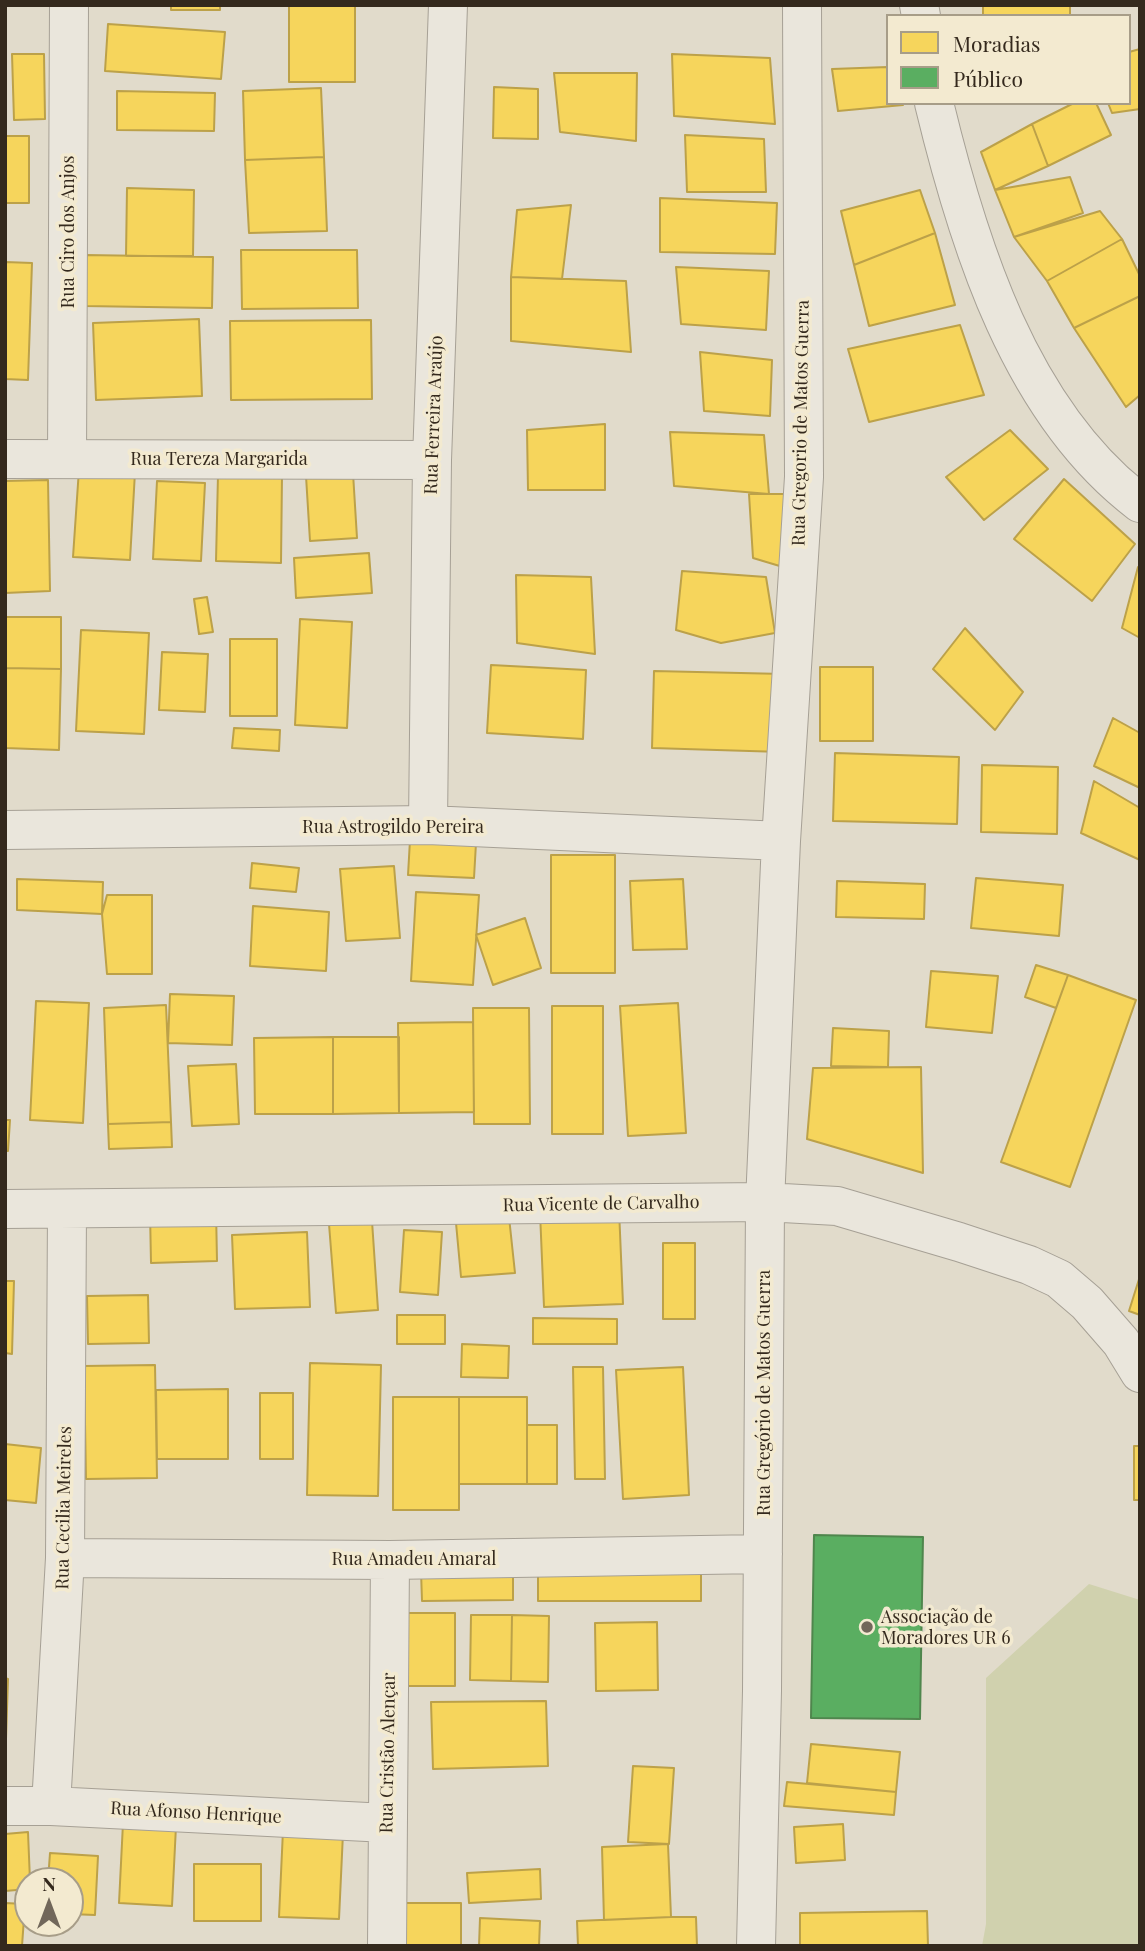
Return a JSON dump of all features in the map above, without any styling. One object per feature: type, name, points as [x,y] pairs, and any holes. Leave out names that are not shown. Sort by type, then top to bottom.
[{"type":"street","name":"Rua Ciro dos Anjos","points":[[67,459],[69,5]]},
{"type":"street","name":"Rua Ferreira Araújo","points":[[428,825],[432,460],[448,5]]},
{"type":"street","name":"Rua Gregorio de Matos Guerra","points":[[780,841],[804,477],[802,5]]},
{"type":"street","points":[[934,105],[952,178],[979,261],[1038,386],[1082,449],[1140,503]]},
{"type":"street","name":"Rua Tereza Margarida","points":[[5,459],[432,460]]},
{"type":"street","name":"Rua Astrogildo Pereira","points":[[5,830],[428,825],[780,841]]},
{"type":"street","name":"Rua Gregório de Matos Guerra","points":[[756,1946],[762,1690],[765,1202],[780,841]]},
{"type":"street","name":"Rua Vicente de Carvalho","points":[[5,1209],[765,1202],[837,1206],[1029,1265],[1059,1279],[1087,1303],[1121,1342],[1140,1373]]},
{"type":"street","name":"Rua Cecilia Meireles","points":[[51,1806],[65,1558],[67,1210]]},
{"type":"street","name":"Rua Amadeu Amaral","points":[[65,1558],[390,1560],[763,1554]]},
{"type":"street","name":"Rua Cristão Alençar","points":[[387,1946],[390,1560]]},
{"type":"street","name":"Rua Afonso Henrique","points":[[5,1806],[387,1823]]},
{"type":"green space","points":[[1089,1584],[1140,1600],[1140,1946],[982,1946],[986,1924],[986,1678]]},
{"type":"building: Moradias","points":[[171,5],[220,5],[220,10],[171,10]]},
{"type":"building: Moradias","points":[[289,5],[355,5],[355,82],[289,82]]},
{"type":"building: Moradias","points":[[983,5],[1070,5],[1070,14],[983,14]]},
{"type":"building: Moradias","points":[[108,24],[225,32],[221,79],[105,71]]},
{"type":"building: Moradias","points":[[1140,49],[1140,109],[1112,113],[1109,105],[1131,105],[1131,51]]},
{"type":"building: Moradias","points":[[12,54],[44,54],[45,119],[14,120]]},
{"type":"building: Moradias","points":[[672,54],[770,58],[775,124],[674,116]]},
{"type":"building: Moradias","points":[[886,67],[886,105],[903,105],[838,111],[832,69]]},
{"type":"building: Moradias","points":[[554,73],[637,73],[636,141],[560,132]]},
{"type":"building: Moradias","points":[[494,87],[538,89],[538,139],[493,138]]},
{"type":"building: Moradias","points":[[321,88],[324,157],[245,160],[243,91]]},
{"type":"building: Moradias","points":[[117,91],[215,93],[214,131],[117,130]]},
{"type":"building: Moradias","points":[[1070,105],[1097,105],[1111,135],[1048,166],[1032,124]]},
{"type":"building: Moradias","points":[[1032,124],[1048,166],[995,190],[981,152]]},
{"type":"building: Moradias","points":[[685,135],[764,139],[766,192],[687,192]]},
{"type":"building: Moradias","points":[[5,136],[29,136],[29,203],[5,203]]},
{"type":"building: Moradias","points":[[324,157],[327,231],[249,233],[245,160]]},
{"type":"building: Moradias","points":[[1070,177],[1083,213],[1014,237],[995,190]]},
{"type":"building: Moradias","points":[[127,188],[194,190],[193,256],[126,256]]},
{"type":"building: Moradias","points":[[920,190],[935,233],[854,265],[841,211]]},
{"type":"building: Moradias","points":[[660,198],[777,203],[775,254],[660,252]]},
{"type":"building: Moradias","points":[[571,205],[562,279],[511,277],[517,210]]},
{"type":"building: Moradias","points":[[1100,211],[1122,239],[1047,281],[1014,237]]},
{"type":"building: Moradias","points":[[935,233],[955,305],[869,326],[854,265]]},
{"type":"building: Moradias","points":[[1122,239],[1140,276],[1140,296],[1074,328],[1047,281]]},
{"type":"building: Moradias","points":[[241,250],[357,250],[358,308],[242,309]]},
{"type":"building: Moradias","points":[[85,255],[213,257],[212,308],[84,306]]},
{"type":"building: Moradias","points":[[5,262],[32,263],[28,380],[5,379]]},
{"type":"building: Moradias","points":[[676,267],[769,271],[766,330],[681,324]]},
{"type":"building: Moradias","points":[[511,277],[626,281],[631,352],[511,341]]},
{"type":"building: Moradias","points":[[1140,296],[1140,395],[1126,407],[1074,328]]},
{"type":"building: Moradias","points":[[199,319],[202,396],[96,400],[93,323]]},
{"type":"building: Moradias","points":[[371,320],[372,399],[231,400],[230,321]]},
{"type":"building: Moradias","points":[[960,325],[984,395],[869,422],[848,349]]},
{"type":"building: Moradias","points":[[700,352],[772,360],[770,416],[704,411]]},
{"type":"building: Moradias","points":[[605,424],[605,490],[528,490],[527,430]]},
{"type":"building: Moradias","points":[[1010,430],[1048,469],[984,520],[946,477]]},
{"type":"building: Moradias","points":[[670,432],[764,435],[769,494],[674,486]]},
{"type":"building: Moradias","points":[[79,469],[135,472],[130,560],[73,557]]},
{"type":"building: Moradias","points":[[353,473],[357,538],[310,541],[306,476]]},
{"type":"building: Moradias","points":[[218,475],[282,476],[281,563],[216,561]]},
{"type":"building: Moradias","points":[[1064,479],[1135,544],[1092,601],[1014,539]]},
{"type":"building: Moradias","points":[[48,480],[50,591],[5,593],[5,481]]},
{"type":"building: Moradias","points":[[157,481],[205,483],[201,561],[153,559]]},
{"type":"building: Moradias","points":[[749,494],[796,494],[793,570],[753,558]]},
{"type":"building: Moradias","points":[[369,553],[372,593],[296,598],[294,558]]},
{"type":"building: Moradias","points":[[1140,567],[1140,638],[1122,628]]},
{"type":"building: Moradias","points":[[682,571],[766,577],[775,633],[721,643],[676,630]]},
{"type":"building: Moradias","points":[[516,575],[591,577],[595,654],[517,643]]},
{"type":"building: Moradias","points":[[207,597],[213,632],[199,634],[194,599]]},
{"type":"building: Moradias","points":[[5,617],[61,617],[61,669],[5,668]]},
{"type":"building: Moradias","points":[[300,619],[352,622],[347,728],[295,725]]},
{"type":"building: Moradias","points":[[965,628],[1023,692],[995,730],[933,669]]},
{"type":"building: Moradias","points":[[81,630],[149,633],[144,734],[76,731]]},
{"type":"building: Moradias","points":[[230,639],[277,639],[277,716],[230,716]]},
{"type":"building: Moradias","points":[[162,652],[208,654],[205,712],[159,710]]},
{"type":"building: Moradias","points":[[491,665],[586,670],[583,739],[487,733]]},
{"type":"building: Moradias","points":[[820,667],[873,667],[873,741],[820,741]]},
{"type":"building: Moradias","points":[[5,668],[61,669],[59,750],[5,748]]},
{"type":"building: Moradias","points":[[654,671],[784,674],[782,752],[652,748]]},
{"type":"building: Moradias","points":[[1113,718],[1140,733],[1140,788],[1094,766]]},
{"type":"building: Moradias","points":[[234,728],[280,730],[279,751],[232,748]]},
{"type":"building: Moradias","points":[[835,753],[959,757],[957,824],[833,821]]},
{"type":"building: Moradias","points":[[982,765],[1058,767],[1057,834],[981,832]]},
{"type":"building: Moradias","points":[[1094,781],[1140,808],[1140,860],[1081,833]]},
{"type":"building: Moradias","points":[[410,840],[476,843],[474,878],[408,875]]},
{"type":"building: Moradias","points":[[551,855],[615,855],[615,973],[551,973]]},
{"type":"building: Moradias","points":[[252,863],[299,868],[296,892],[250,888]]},
{"type":"building: Moradias","points":[[394,866],[400,938],[346,941],[340,869]]},
{"type":"building: Moradias","points":[[976,878],[1063,885],[1059,936],[971,928]]},
{"type":"building: Moradias","points":[[17,879],[103,882],[102,914],[17,910]]},
{"type":"building: Moradias","points":[[683,879],[687,949],[633,950],[630,881]]},
{"type":"building: Moradias","points":[[837,881],[925,884],[924,919],[836,917]]},
{"type":"building: Moradias","points":[[416,892],[479,895],[473,985],[411,981]]},
{"type":"building: Moradias","points":[[107,895],[152,895],[152,974],[107,974],[102,914]]},
{"type":"building: Moradias","points":[[253,906],[329,912],[326,971],[250,966]]},
{"type":"building: Moradias","points":[[525,918],[541,968],[493,985],[476,935]]},
{"type":"building: Moradias","points":[[1036,965],[1068,975],[1056,1008],[1025,997]]},
{"type":"building: Moradias","points":[[931,971],[998,976],[992,1033],[926,1027]]},
{"type":"building: Moradias","points":[[1068,975],[1136,1000],[1070,1187],[1001,1162]]},
{"type":"building: Moradias","points":[[170,994],[234,996],[232,1045],[168,1043]]},
{"type":"building: Moradias","points":[[36,1001],[89,1003],[83,1123],[30,1120]]},
{"type":"building: Moradias","points":[[678,1003],[686,1133],[628,1136],[620,1006]]},
{"type":"building: Moradias","points":[[166,1005],[171,1122],[108,1124],[104,1008]]},
{"type":"building: Moradias","points":[[552,1006],[603,1006],[603,1134],[552,1134]]},
{"type":"building: Moradias","points":[[473,1008],[529,1008],[530,1124],[474,1124]]},
{"type":"building: Moradias","points":[[473,1022],[474,1112],[399,1113],[398,1023]]},
{"type":"building: Moradias","points":[[833,1028],[889,1031],[888,1067],[831,1066]]},
{"type":"building: Moradias","points":[[333,1037],[333,1114],[255,1114],[254,1038]]},
{"type":"building: Moradias","points":[[333,1037],[399,1037],[399,1113],[333,1114]]},
{"type":"building: Moradias","points":[[236,1064],[239,1124],[192,1126],[188,1066]]},
{"type":"building: Moradias","points":[[921,1067],[923,1173],[807,1139],[813,1068]]},
{"type":"building: Moradias","points":[[5,1120],[10,1120],[8,1151],[5,1151]]},
{"type":"building: Moradias","points":[[171,1122],[172,1147],[109,1149],[108,1124]]},
{"type":"building: Moradias","points":[[216,1209],[217,1261],[151,1263],[150,1212]]},
{"type":"building: Moradias","points":[[619,1209],[623,1304],[544,1307],[540,1212]]},
{"type":"building: Moradias","points":[[509,1217],[515,1273],[461,1277],[456,1223]]},
{"type":"building: Moradias","points":[[372,1221],[378,1310],[336,1313],[329,1224]]},
{"type":"building: Moradias","points":[[404,1230],[442,1232],[438,1295],[400,1292]]},
{"type":"building: Moradias","points":[[307,1232],[310,1307],[235,1309],[232,1235]]},
{"type":"building: Moradias","points":[[663,1243],[695,1243],[695,1319],[663,1319]]},
{"type":"building: Moradias","points":[[1140,1276],[1140,1315],[1129,1311]]},
{"type":"building: Moradias","points":[[5,1281],[14,1281],[12,1354],[5,1353]]},
{"type":"building: Moradias","points":[[148,1295],[149,1343],[88,1344],[87,1296]]},
{"type":"building: Moradias","points":[[397,1315],[445,1315],[445,1344],[397,1344]]},
{"type":"building: Moradias","points":[[533,1318],[617,1319],[617,1344],[533,1344]]},
{"type":"building: Moradias","points":[[462,1344],[509,1346],[508,1378],[461,1377]]},
{"type":"building: Moradias","points":[[310,1363],[381,1365],[378,1496],[307,1495]]},
{"type":"building: Moradias","points":[[155,1365],[157,1478],[86,1479],[84,1366]]},
{"type":"building: Moradias","points":[[573,1367],[603,1367],[605,1479],[575,1479]]},
{"type":"building: Moradias","points":[[683,1367],[689,1495],[623,1499],[616,1370]]},
{"type":"building: Moradias","points":[[228,1389],[228,1459],[157,1459],[156,1390]]},
{"type":"building: Moradias","points":[[260,1393],[293,1393],[293,1459],[260,1459]]},
{"type":"building: Moradias","points":[[393,1397],[459,1397],[459,1510],[393,1510]]},
{"type":"building: Moradias","points":[[459,1397],[527,1397],[527,1484],[459,1484]]},
{"type":"building: Moradias","points":[[527,1425],[557,1425],[557,1484],[527,1484]]},
{"type":"building: Moradias","points":[[5,1444],[41,1448],[36,1503],[5,1500]]},
{"type":"building: Moradias","points":[[1134,1446],[1140,1446],[1140,1500],[1134,1500]]},
{"type":"building: Moradias","points":[[513,1570],[513,1600],[422,1601],[421,1571]]},
{"type":"building: Moradias","points":[[538,1570],[701,1570],[701,1601],[538,1601]]},
{"type":"building: Moradias","points":[[397,1613],[455,1613],[455,1686],[397,1686]]},
{"type":"building: Moradias","points":[[471,1615],[512,1615],[511,1681],[470,1680]]},
{"type":"building: Moradias","points":[[512,1615],[549,1616],[548,1682],[511,1681]]},
{"type":"building: Moradias","points":[[657,1622],[658,1690],[596,1691],[595,1623]]},
{"type":"building: Moradias","points":[[5,1678],[8,1679],[6,1739],[5,1739]]},
{"type":"building: Moradias","points":[[546,1701],[548,1766],[433,1769],[431,1702]]},
{"type":"building: Moradias","points":[[811,1744],[900,1752],[896,1792],[807,1783]]},
{"type":"building: Moradias","points":[[633,1766],[674,1768],[669,1844],[628,1842]]},
{"type":"building: Moradias","points":[[787,1782],[896,1792],[894,1815],[784,1806]]},
{"type":"building: Moradias","points":[[123,1823],[176,1826],[172,1906],[119,1903]]},
{"type":"building: Moradias","points":[[843,1824],[845,1860],[796,1863],[794,1827]]},
{"type":"building: Moradias","points":[[283,1830],[343,1833],[339,1919],[279,1917]]},
{"type":"building: Moradias","points":[[28,1832],[29,1867],[14,1867],[14,1890],[5,1891],[5,1834]]},
{"type":"building: Moradias","points":[[668,1844],[671,1917],[604,1920],[602,1847]]},
{"type":"building: Moradias","points":[[50,1853],[98,1856],[95,1915],[84,1915],[84,1867],[49,1867]]},
{"type":"building: Moradias","points":[[194,1864],[261,1864],[261,1921],[194,1921]]},
{"type":"building: Moradias","points":[[540,1869],[541,1899],[469,1903],[467,1873]]},
{"type":"building: Moradias","points":[[5,1903],[14,1903],[14,1937],[23,1937],[22,1946],[5,1946]]},
{"type":"building: Moradias","points":[[394,1903],[461,1903],[461,1946],[394,1946]]},
{"type":"building: Moradias","points":[[927,1911],[928,1946],[800,1946],[800,1913]]},
{"type":"building: Moradias","points":[[696,1917],[697,1946],[578,1946],[577,1921]]},
{"type":"building: Moradias","points":[[480,1918],[540,1921],[539,1946],[479,1946]]},
{"type":"building: Público","name":"Associação de Moradores UR 6","points":[[814,1535],[923,1537],[920,1719],[811,1718]]},
{"type":"place","name":"Associação de Moradores UR 6","points":[[867,1627]]}]
